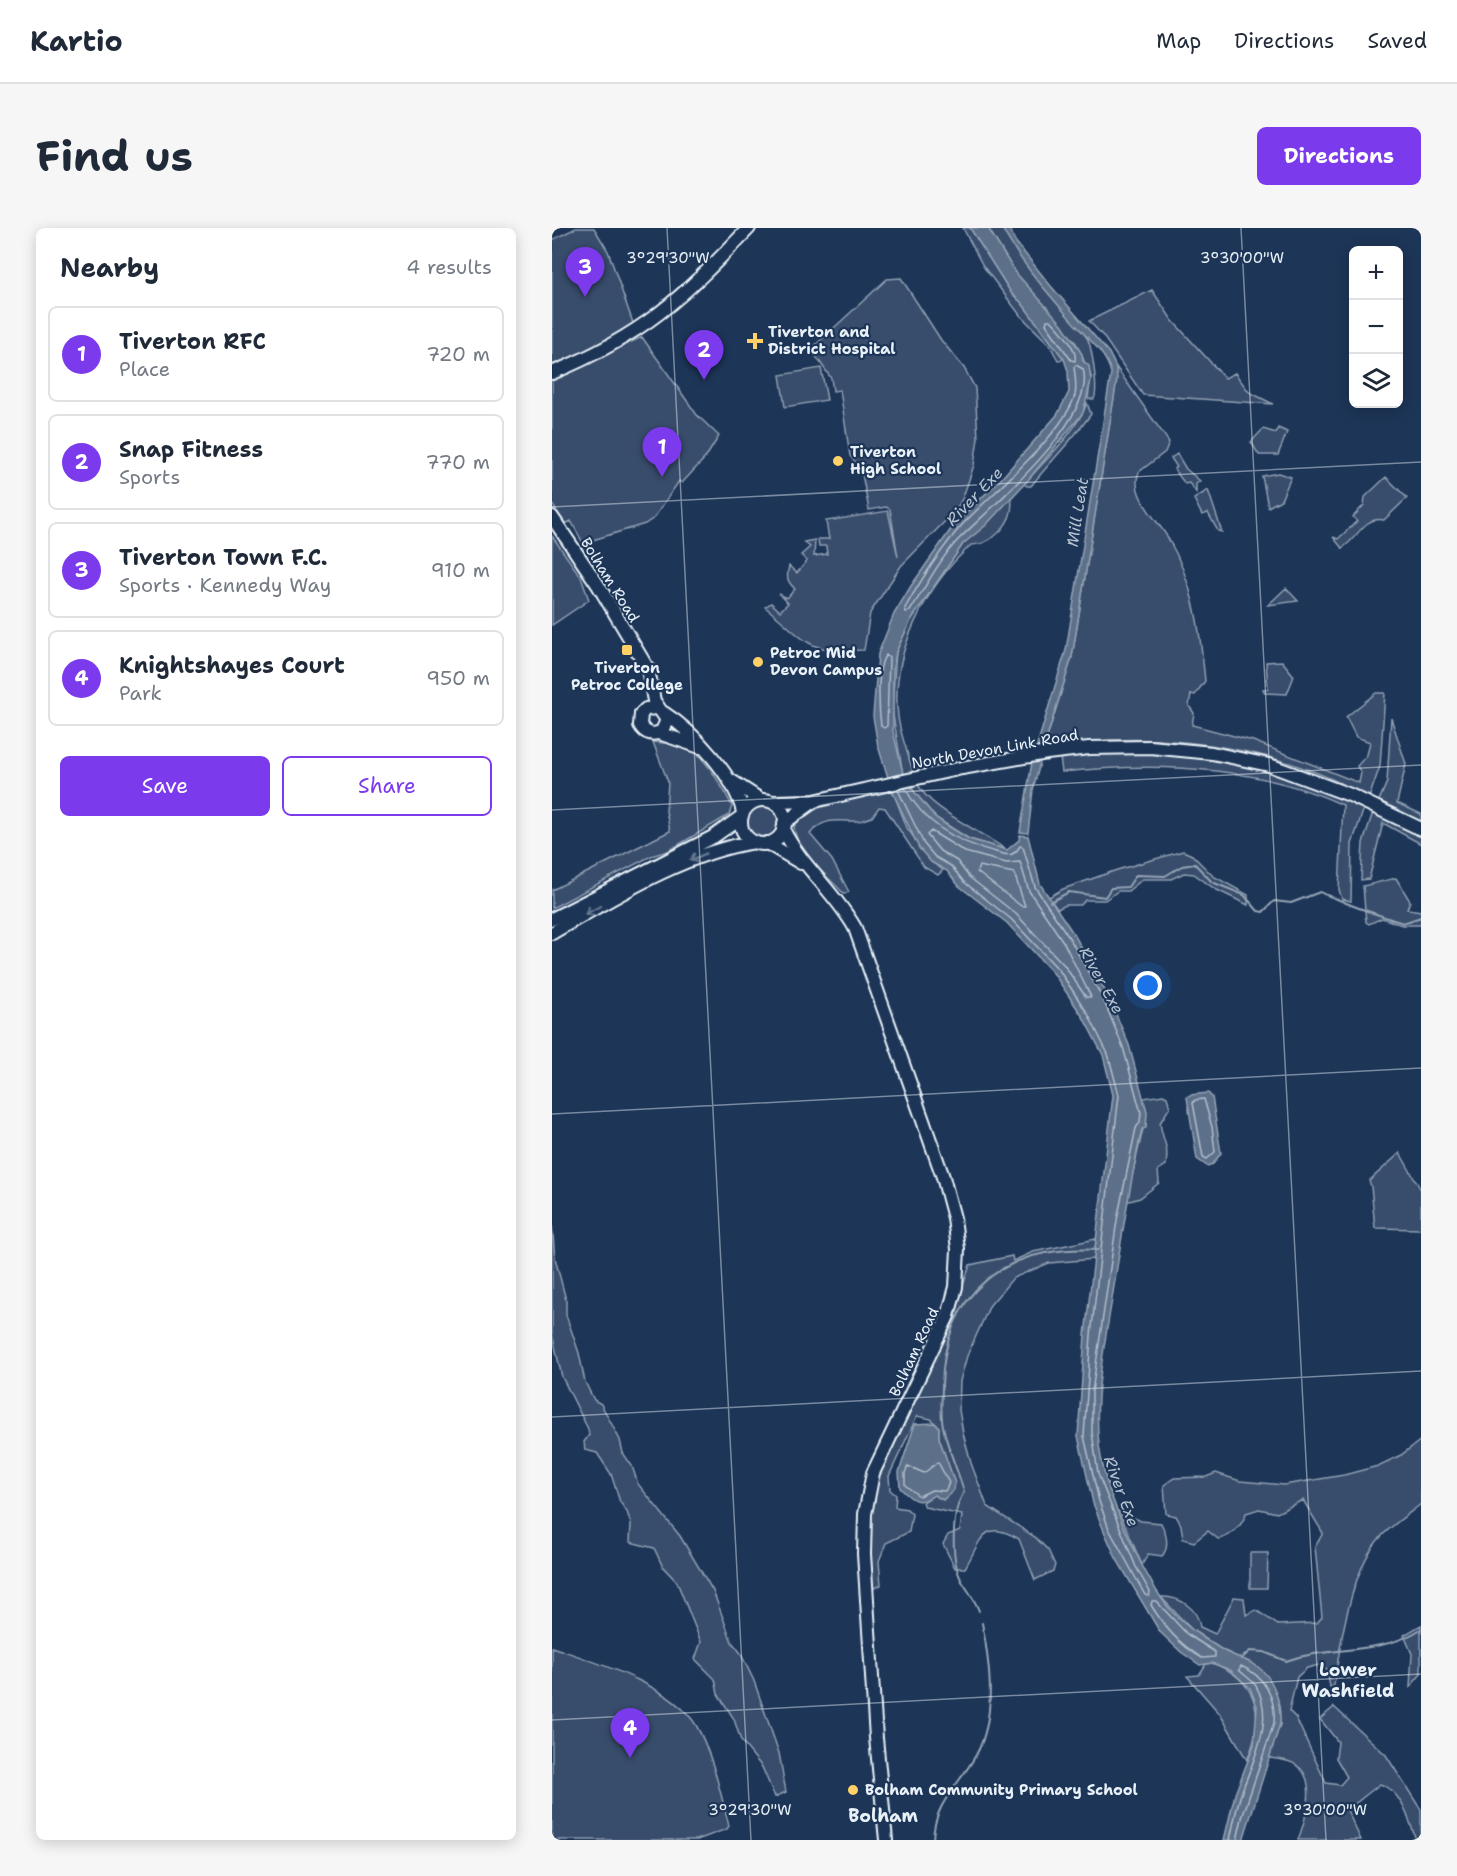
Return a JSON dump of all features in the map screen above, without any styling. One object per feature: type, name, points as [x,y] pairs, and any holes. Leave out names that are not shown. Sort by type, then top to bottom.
[{"type":"main road","points":[[737,240],[743,228]]},
{"type":"main road","points":[[554,372],[590,358],[645,326],[694,286],[749,228]]},
{"type":"main road","name":"Bolham Road","points":[[552,517],[612,608],[640,660],[650,673],[661,710]]},
{"type":"main road","name":"Bolham Road","points":[[640,660],[646,684],[641,714]]},
{"type":"main road","points":[[703,749],[685,740],[659,733],[652,734],[642,728],[641,714],[646,709],[661,710],[679,722],[703,749],[729,780],[742,814],[742,829],[761,842]]},
{"type":"main road","points":[[659,733],[666,724],[661,710]]},
{"type":"main road","name":"North Devon Link Road","points":[[766,801],[814,801],[962,768],[1072,750],[1182,748],[1237,757],[1321,783],[1421,829]]},
{"type":"main road","points":[[552,933],[702,855],[734,845],[777,838],[784,826],[781,811],[729,780]]},
{"type":"main road","points":[[552,919],[713,837],[742,814],[750,804],[766,801]]},
{"type":"main road","name":"North Devon Link Road","points":[[784,826],[814,801]]},
{"type":"main road","name":"Bolham Road","points":[[784,826],[807,867],[842,907],[862,945],[943,1177],[957,1235],[957,1276],[948,1316],[873,1473],[865,1514],[864,1554],[876,1737],[886,1840]]},
{"type":"main road","name":"Bolham Road","points":[[761,842],[807,867]]},
{"type":"shaded area","points":[[576,228],[594,228],[608,251],[634,326],[588,351],[552,365],[552,240]]},
{"type":"shaded area","points":[[963,228],[970,228],[1012,294],[1021,302],[1064,359],[1058,360],[1049,344],[1020,315],[983,266]]},
{"type":"shaded area","points":[[988,228],[1002,228],[1031,271],[1087,338],[1095,377],[1094,399],[1088,399],[1091,376],[1076,343],[1015,272]]},
{"type":"shaded area","points":[[901,278],[941,340],[964,368],[975,388],[978,438],[974,465],[963,497],[955,511],[901,566],[870,613],[864,650],[818,647],[799,636],[765,607],[771,603],[780,611],[788,603],[779,594],[787,598],[795,589],[788,579],[788,570],[789,566],[797,573],[807,561],[801,555],[810,547],[804,542],[815,540],[814,556],[827,554],[826,546],[819,546],[818,539],[829,539],[826,521],[888,511],[898,557],[890,509],[886,507],[869,510],[861,469],[850,456],[840,390],[833,391],[831,378],[811,349],[887,279]]},
{"type":"shaded area","points":[[1152,290],[1172,320],[1225,378],[1235,373],[1249,392],[1273,404],[1143,395],[1103,336],[1089,321]]},
{"type":"shaded area","points":[[642,337],[697,415],[719,436],[706,457],[682,483],[679,481],[654,518],[645,524],[583,543],[571,521],[565,524],[552,504],[552,379]]},
{"type":"shaded area","points":[[1116,367],[1169,442],[1165,452],[1139,472],[1137,481],[1141,498],[1177,555],[1194,607],[1205,681],[1195,695],[1191,694],[1189,706],[1194,713],[1192,725],[1253,741],[1359,783],[1361,773],[1357,766],[1367,755],[1370,742],[1356,737],[1346,717],[1376,693],[1385,693],[1380,766],[1369,798],[1332,779],[1293,764],[1211,745],[1126,740],[1044,747],[1072,657],[1115,391]]},
{"type":"shaded area","points":[[821,368],[827,400],[785,407],[780,375]]},
{"type":"shaded area","points":[[1087,403],[1091,414],[1084,423],[1031,486],[1024,484],[1068,436]]},
{"type":"shaded area","points":[[1278,428],[1287,432],[1278,455],[1259,455],[1251,442],[1263,429],[1276,433]]},
{"type":"shaded area","points":[[1177,454],[1186,469],[1200,481],[1196,484],[1196,492],[1189,483],[1185,484],[1174,469],[1177,467],[1171,458]]},
{"type":"shaded area","points":[[1278,473],[1291,477],[1281,500],[1268,507],[1262,476]]},
{"type":"shaded area","points":[[1386,477],[1407,498],[1384,520],[1371,521],[1342,548],[1333,537],[1338,539],[1357,521],[1353,517],[1364,505],[1365,497]]},
{"type":"shaded area","points":[[1208,490],[1222,532],[1218,531],[1208,513],[1202,515],[1194,499]]},
{"type":"shaded area","points":[[1011,497],[1010,514],[1002,530],[980,544],[971,545],[939,580],[926,601],[906,645],[897,693],[900,730],[919,787],[929,799],[949,815],[1005,849],[969,839],[935,817],[913,790],[902,769],[892,709],[896,652],[911,620],[963,544]]},
{"type":"shaded area","points":[[552,536],[581,577],[589,600],[552,625]]},
{"type":"shaded area","points":[[1286,588],[1298,601],[1268,605]]},
{"type":"shaded area","points":[[1282,661],[1294,676],[1287,694],[1265,693],[1263,689],[1268,689],[1266,662]]},
{"type":"shaded area","points":[[1391,718],[1406,764],[1397,803],[1421,814],[1421,823],[1378,803],[1387,782]]},
{"type":"shaded area","points":[[653,742],[681,746],[696,753],[714,774],[729,800],[732,806],[729,815],[668,851],[651,856],[552,908],[552,890],[670,831],[666,811],[668,782]]},
{"type":"shaded area","points":[[1126,751],[1191,754],[1264,769],[1305,783],[1364,808],[1352,844],[1351,901],[1342,899],[1339,890],[1343,805],[1310,792],[1241,774],[1133,767],[1062,772],[1060,757]]},
{"type":"shaded area","points":[[892,789],[907,828],[931,862],[943,870],[938,875],[924,867],[885,808],[879,807],[872,817],[860,821],[826,822],[810,834],[832,860],[849,892],[844,894],[807,856],[794,827],[811,812],[824,806]]},
{"type":"shaded area","points":[[762,804],[774,809],[779,821],[774,833],[762,838],[750,833],[745,821],[750,809]]},
{"type":"shaded area","points":[[1373,812],[1421,835],[1421,844],[1383,823],[1369,879],[1361,880],[1363,843]]},
{"type":"shaded area","points":[[1183,851],[1192,855],[1213,876],[1248,895],[1248,905],[1215,889],[1194,874],[1184,873],[1171,879],[1143,879],[1128,891],[1118,891],[1105,900],[1085,900],[1081,905],[1066,905],[1057,909],[1049,897],[1063,889],[1117,870]]},
{"type":"shaded area","points":[[1396,878],[1410,901],[1407,909],[1421,911],[1421,925],[1402,925],[1382,918],[1369,924],[1366,922],[1363,886]]},
{"type":"shaded area","points":[[1163,1095],[1167,1097],[1170,1107],[1160,1123],[1166,1148],[1166,1165],[1158,1170],[1159,1183],[1140,1198],[1126,1202],[1147,1112],[1143,1098]]},
{"type":"shaded area","points":[[1400,1153],[1421,1190],[1421,1229],[1375,1228],[1369,1181]]},
{"type":"shaded area","points":[[552,1223],[555,1258],[566,1300],[566,1315],[579,1353],[585,1382],[594,1400],[601,1404],[620,1440],[623,1453],[632,1466],[638,1484],[680,1536],[713,1591],[732,1642],[740,1652],[754,1681],[779,1753],[786,1792],[775,1797],[762,1767],[741,1741],[734,1719],[718,1694],[715,1679],[695,1659],[701,1642],[677,1582],[663,1567],[654,1548],[630,1542],[631,1524],[620,1502],[611,1474],[597,1453],[585,1450],[584,1442],[589,1435],[588,1429],[562,1377],[552,1333]]},
{"type":"shaded area","points":[[1096,1239],[1094,1259],[1049,1263],[1013,1278],[990,1305],[967,1356],[960,1381],[959,1410],[963,1433],[987,1506],[1035,1537],[1048,1550],[1055,1565],[1053,1571],[1035,1580],[1019,1539],[997,1531],[984,1536],[965,1568],[955,1568],[943,1544],[948,1535],[960,1530],[962,1515],[925,1507],[923,1502],[934,1495],[952,1475],[939,1438],[939,1427],[931,1419],[917,1416],[889,1476],[890,1490],[896,1495],[895,1507],[907,1509],[912,1514],[909,1532],[886,1543],[879,1561],[881,1585],[874,1588],[869,1583],[867,1540],[875,1481],[948,1330],[970,1265],[1012,1256],[1013,1261],[1033,1252]]},
{"type":"shaded area","points":[[1421,1440],[1421,1504],[1393,1525],[1378,1540],[1361,1570],[1348,1609],[1334,1686],[1330,1687],[1327,1670],[1319,1665],[1307,1668],[1297,1677],[1289,1711],[1296,1718],[1326,1783],[1340,1785],[1347,1777],[1336,1758],[1338,1742],[1320,1719],[1334,1707],[1386,1755],[1421,1810],[1421,1840],[1416,1840],[1404,1807],[1394,1793],[1380,1784],[1347,1810],[1361,1840],[1298,1840],[1307,1812],[1309,1790],[1303,1771],[1296,1765],[1269,1758],[1280,1724],[1278,1700],[1222,1650],[1191,1629],[1161,1597],[1168,1597],[1186,1604],[1196,1614],[1200,1627],[1215,1634],[1234,1597],[1244,1598],[1246,1615],[1256,1610],[1278,1625],[1317,1623],[1322,1617],[1315,1547],[1323,1533],[1303,1500],[1277,1513],[1259,1509],[1246,1513],[1236,1530],[1223,1538],[1218,1539],[1208,1531],[1194,1542],[1183,1539],[1181,1525],[1176,1516],[1166,1514],[1164,1485],[1174,1478],[1206,1477],[1216,1473],[1240,1481],[1284,1485],[1344,1475],[1378,1466],[1401,1455]]},
{"type":"shaded area","points":[[1119,1511],[1141,1521],[1161,1523],[1167,1544],[1162,1556],[1148,1554],[1142,1565]]},
{"type":"shaded area","points":[[1250,1553],[1268,1553],[1267,1588],[1250,1588]]},
{"type":"shaded area","points":[[1421,1625],[1421,1674],[1410,1687],[1412,1654],[1404,1635]]},
{"type":"shaded area","points":[[552,1647],[631,1677],[669,1698],[684,1711],[696,1725],[707,1748],[729,1826],[727,1829],[697,1840],[552,1840]]},
{"type":"shaded area","points":[[1212,1663],[1228,1670],[1240,1679],[1249,1690],[1254,1702],[1257,1715],[1256,1729],[1247,1760],[1220,1714],[1187,1676],[1199,1675],[1206,1664]]},
{"type":"water","points":[[970,228],[988,228],[1015,272],[1062,324],[1082,354],[1083,361],[1089,366],[1091,380],[1083,413],[1028,480],[985,526],[963,544],[911,620],[896,652],[893,670],[893,731],[902,769],[913,790],[935,817],[969,839],[1007,850],[1019,840],[1020,835],[1028,836],[1040,884],[1075,936],[1109,998],[1129,1045],[1147,1112],[1146,1128],[1142,1129],[1133,1172],[1102,1363],[1098,1407],[1100,1450],[1108,1485],[1120,1518],[1144,1569],[1166,1604],[1180,1619],[1204,1638],[1258,1667],[1269,1678],[1276,1692],[1280,1724],[1243,1840],[1224,1840],[1235,1794],[1254,1745],[1257,1706],[1250,1688],[1230,1670],[1212,1663],[1200,1665],[1181,1652],[1160,1632],[1116,1558],[1104,1531],[1093,1503],[1078,1436],[1085,1335],[1113,1095],[1103,1055],[1083,1017],[1054,974],[1007,923],[959,886],[947,871],[931,862],[919,848],[893,793],[878,746],[873,716],[878,654],[894,614],[956,522],[1000,480],[1057,415],[1069,392],[1068,371],[1064,359],[1021,302],[1012,294]]},
{"type":"water","points":[[1002,228],[1009,228],[1015,241],[1050,285],[1109,353],[1116,367],[1117,379],[1072,657],[1033,790],[1028,833],[1020,832],[1032,762],[1066,650],[1111,373],[1105,358],[1034,276]]},
{"type":"water","points":[[1208,1093],[1212,1097],[1221,1153],[1213,1164],[1207,1166],[1197,1159],[1187,1097]]},
{"type":"water","points":[[934,1423],[939,1427],[939,1438],[955,1483],[954,1490],[943,1500],[934,1495],[919,1501],[908,1496],[900,1488],[899,1472],[915,1424]]},
{"type":"waterway","points":[[1050,902],[1069,892],[1105,897],[1111,888],[1128,887],[1136,875],[1165,876],[1182,866],[1195,864],[1212,882],[1244,895],[1258,911],[1263,912],[1274,901],[1291,903],[1320,892],[1403,923],[1421,917]]},
{"type":"waterway","points":[[979,1611],[963,1583],[956,1563],[955,1524],[964,1492],[947,1442],[942,1416],[942,1386],[946,1352],[954,1324],[968,1299],[986,1280],[1009,1266],[1035,1256],[1065,1250],[1098,1250]]},
{"type":"waterway","points":[[933,1840],[938,1815],[948,1795],[976,1755],[987,1724],[990,1690],[982,1623]]},
{"type":"waterway","points":[[1241,1659],[1250,1651],[1264,1652],[1286,1661],[1320,1653],[1372,1647],[1389,1643],[1421,1629]]},
{"type":"place","name":"Tiverton Town F.C.","points":[[585,297]]},
{"type":"place","name":"Tiverton and District Hospital","points":[[755,341]]},
{"type":"place","name":"Snap Fitness","points":[[704,380]]},
{"type":"place","name":"Tiverton High School","points":[[838,461]]},
{"type":"place","name":"Tiverton RFC","points":[[662,477]]},
{"type":"place","name":"Tiverton Petroc College","points":[[627,650]]},
{"type":"place","name":"Petroc Mid Devon Campus","points":[[758,662]]},
{"type":"place","name":"Knightshayes Court","points":[[630,1758]]},
{"type":"place","name":"Bolham Community Primary School","points":[[853,1790]]},
{"type":"district","name":"Lower Washfield","points":[[1348,1680]]},
{"type":"district","name":"Bolham","points":[[883,1816]]},
{"type":"water label","name":"River Exe","points":[[974,496]]},
{"type":"water label","name":"Mill Leat","points":[[1077,512]]},
{"type":"water label","name":"River Exe","points":[[1102,980]]},
{"type":"water label","name":"River Exe","points":[[1122,1491]]}]
